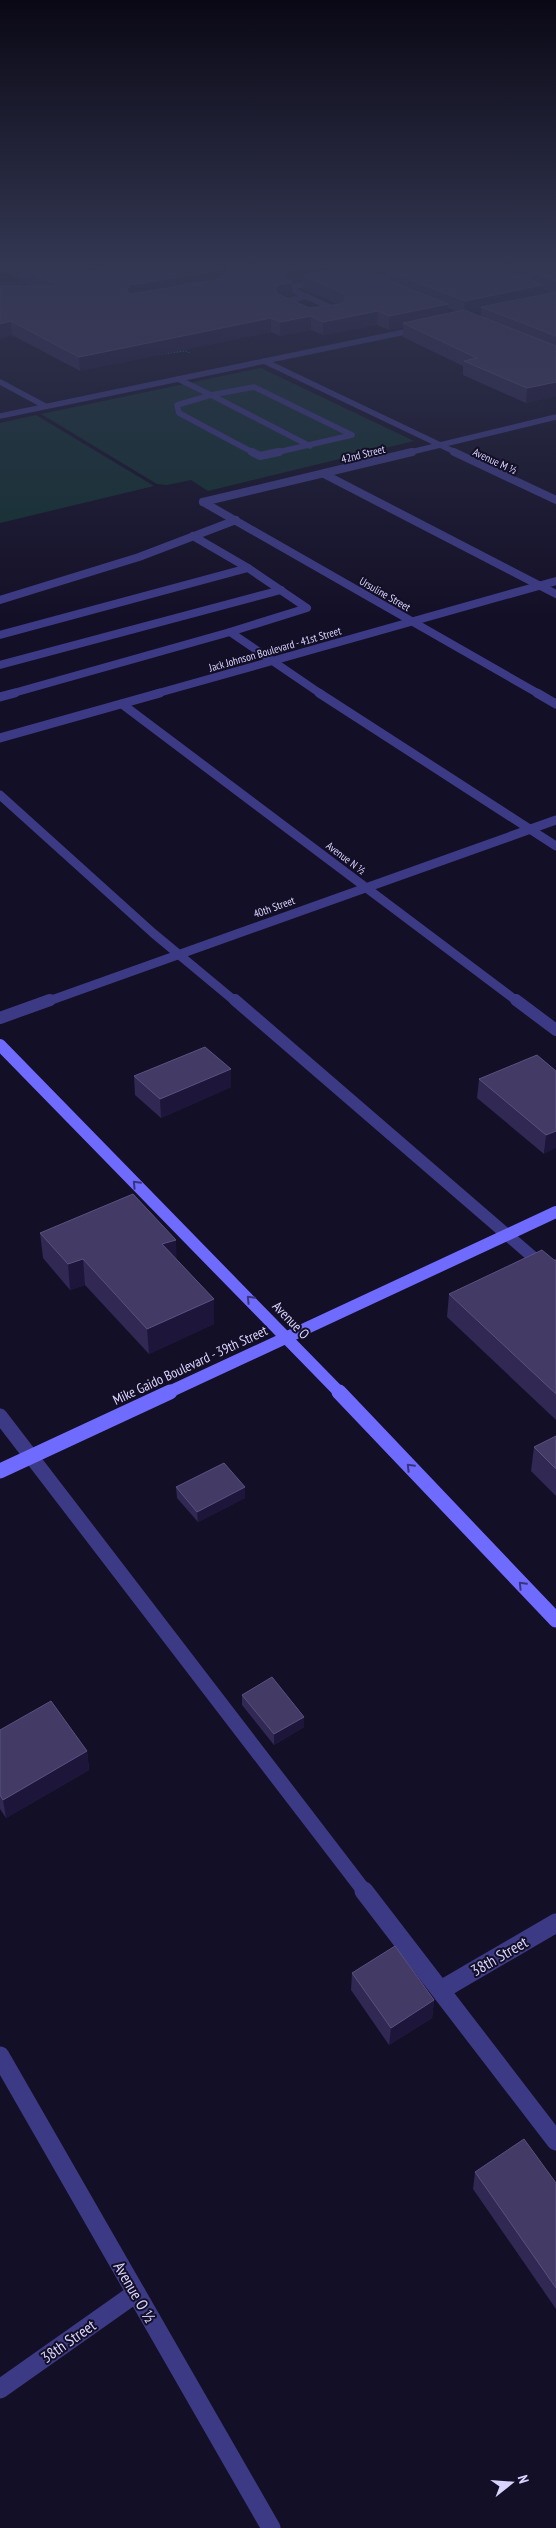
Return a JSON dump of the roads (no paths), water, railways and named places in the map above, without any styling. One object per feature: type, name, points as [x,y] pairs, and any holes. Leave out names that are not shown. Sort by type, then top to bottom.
[{"type":"main road","name":"Avenue O","points":[[0,1045],[287,1338],[556,1620]]},
{"type":"main road","name":"Mike Gaido Boulevard - 39th Street","points":[[0,1471],[556,1212]]},
{"type":"street","points":[[0,416],[168,381]]},
{"type":"street","points":[[182,381],[310,446]]},
{"type":"street","name":"Avenue M ½","points":[[306,381],[556,500]]},
{"type":"street","points":[[0,382],[45,406]]},
{"type":"street","points":[[254,387],[352,435],[260,456],[179,413],[176,405],[211,395],[254,387]]},
{"type":"street","name":"42nd Street","points":[[203,502],[555,419]]},
{"type":"street","points":[[324,474],[556,594]]},
{"type":"street","name":"Ursuline Street","points":[[203,502],[556,704]]},
{"type":"street","points":[[0,600],[138,557],[236,520]]},
{"type":"street","points":[[0,697],[308,608],[248,568],[193,536]]},
{"type":"street","points":[[0,635],[248,568]]},
{"type":"street","name":"Jack Johnson Boulevard - 41st Street","points":[[0,738],[556,581]]},
{"type":"street","points":[[0,665],[281,590]]},
{"type":"street","points":[[230,632],[271,662],[556,846]]},
{"type":"street","name":"Avenue N ½","points":[[122,704],[364,888],[556,1030]]},
{"type":"street","points":[[0,795],[178,954],[255,1017],[556,1277]]},
{"type":"street","name":"40th Street","points":[[0,1018],[556,820]]},
{"type":"street","points":[[0,1416],[556,2141]]},
{"type":"street","name":"38th Street","points":[[441,1990],[556,1923]]},
{"type":"street","name":"Avenue O ½","points":[[0,2056],[271,2528]]},
{"type":"street","name":"38th Street","points":[[0,2389],[136,2293]]}]
